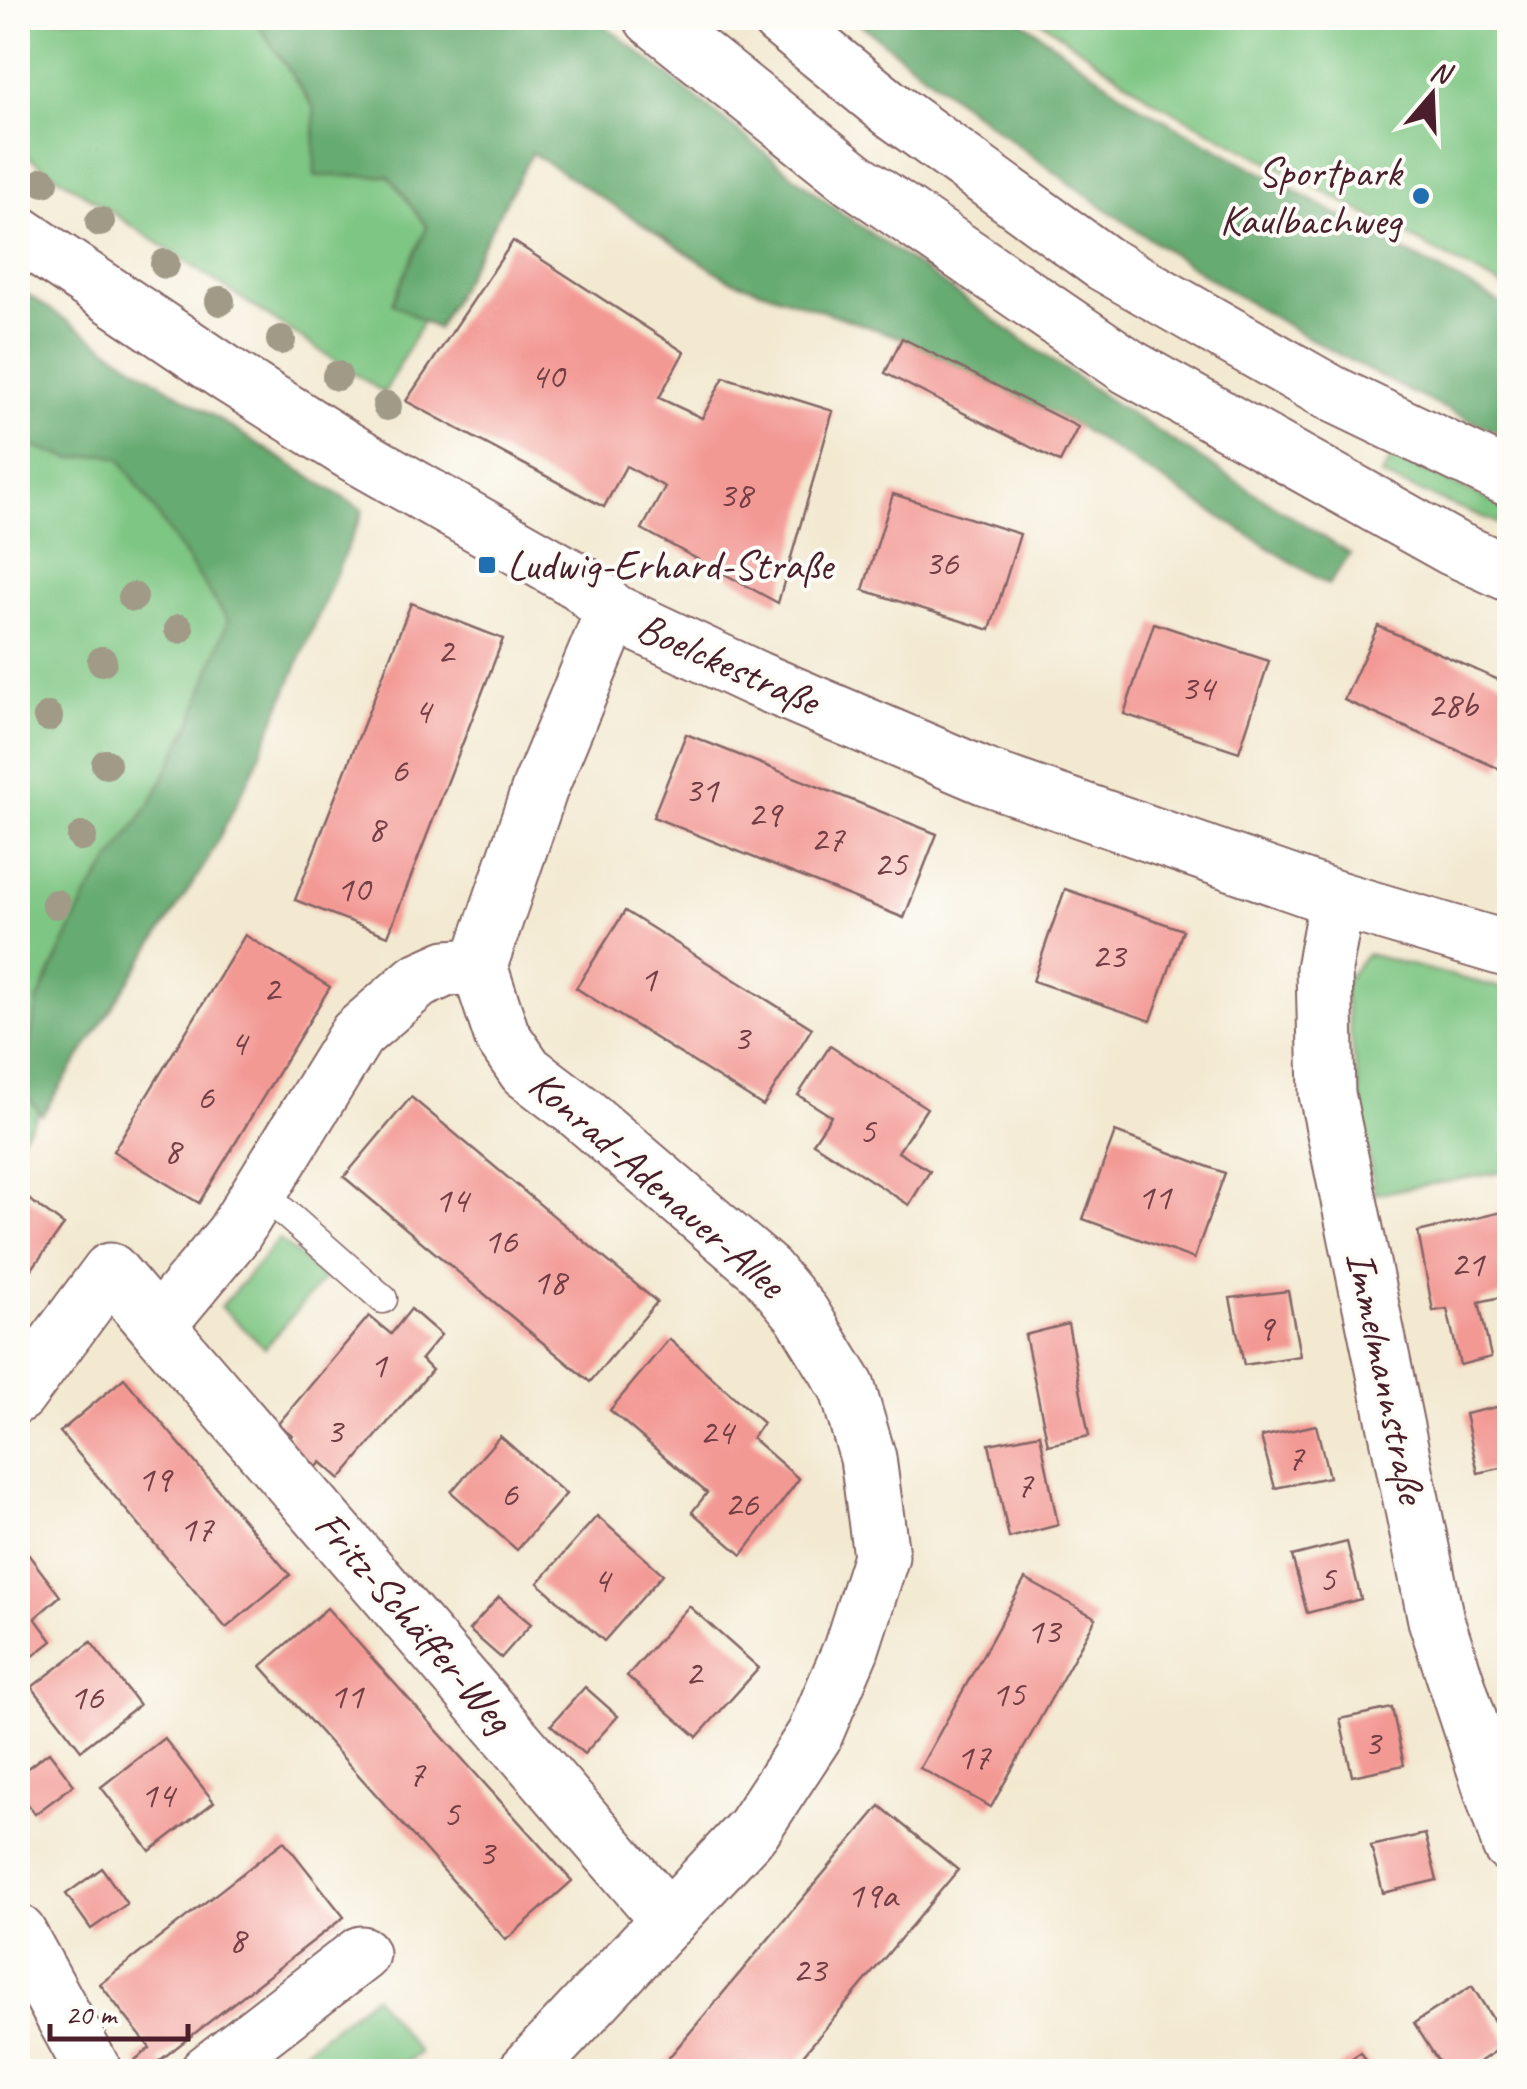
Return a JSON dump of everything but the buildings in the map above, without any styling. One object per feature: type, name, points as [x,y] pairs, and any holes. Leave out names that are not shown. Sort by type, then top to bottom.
[{"type":"main road","points":[[652,18],[854,179],[1130,367],[1453,548],[1510,574]]},
{"type":"main road","points":[[779,18],[892,110],[1103,262],[1329,392],[1510,479]]},
{"type":"main road","name":"Boelckestraße","points":[[18,233],[290,414],[580,583],[614,612],[756,679],[986,777],[1337,900],[1510,950]]},
{"type":"main road","points":[[18,1395],[110,1271],[157,1326],[232,1235],[357,1034],[418,980],[447,968],[479,966],[540,788],[614,612]]},
{"type":"main road","name":"Immelmannstraße","points":[[1337,900],[1324,969],[1328,1094],[1436,1620],[1510,1844]]},
{"type":"main road","name":"Konrad-Adenauer-Allee","points":[[479,966],[502,1036],[526,1072],[580,1112],[766,1271],[802,1314],[846,1386],[868,1458],[881,1556],[851,1649],[814,1736],[753,1829],[526,2072]]},
{"type":"main road","name":"Fritz-Schäffer-Weg","points":[[157,1326],[669,1920]]},
{"type":"main road","points":[[18,1933],[94,2072]]},
{"type":"main road","points":[[208,2072],[361,1954]]},
{"type":"lane","points":[[260,1191],[383,1299]]},
{"type":"green space","points":[[18,18],[587,18],[384,393],[18,150]]},
{"type":"green space","points":[[254,18],[596,18],[833,207],[1103,396],[1350,554],[1328,585],[1078,427],[902,338],[728,279],[532,153],[437,329],[392,303],[427,227],[389,176],[315,176],[314,108]]},
{"type":"green space","points":[[853,18],[1018,18],[1141,107],[1509,308],[1509,437],[1420,397],[1249,303],[1086,195]]},
{"type":"green space","name":"Sportpark Kaulbachweg","points":[[1037,18],[1509,18],[1509,290],[1156,102]]},
{"type":"green space","points":[[18,288],[363,510],[252,773],[206,863],[42,1115],[21,1089],[38,1000],[87,896],[152,801],[193,719],[228,620],[120,459],[105,454],[72,459],[18,442]]},
{"type":"green space","points":[[18,294],[362,515],[201,867],[18,1143]]},
{"type":"green space","points":[[1393,457],[1509,509],[1509,528],[1381,476]]},
{"type":"green space","points":[[1367,954],[1509,990],[1509,1171],[1374,1194],[1343,983]]},
{"type":"green space","points":[[279,1239],[324,1278],[265,1348],[221,1307]]},
{"type":"green space","points":[[374,1996],[419,2053],[394,2071],[277,2071]]},
{"type":"place","name":"Sportpark Kaulbachweg","points":[[1421,196]]},
{"type":"place","name":"Ludwig-Erhard-Straße","points":[[487,565]]}]
